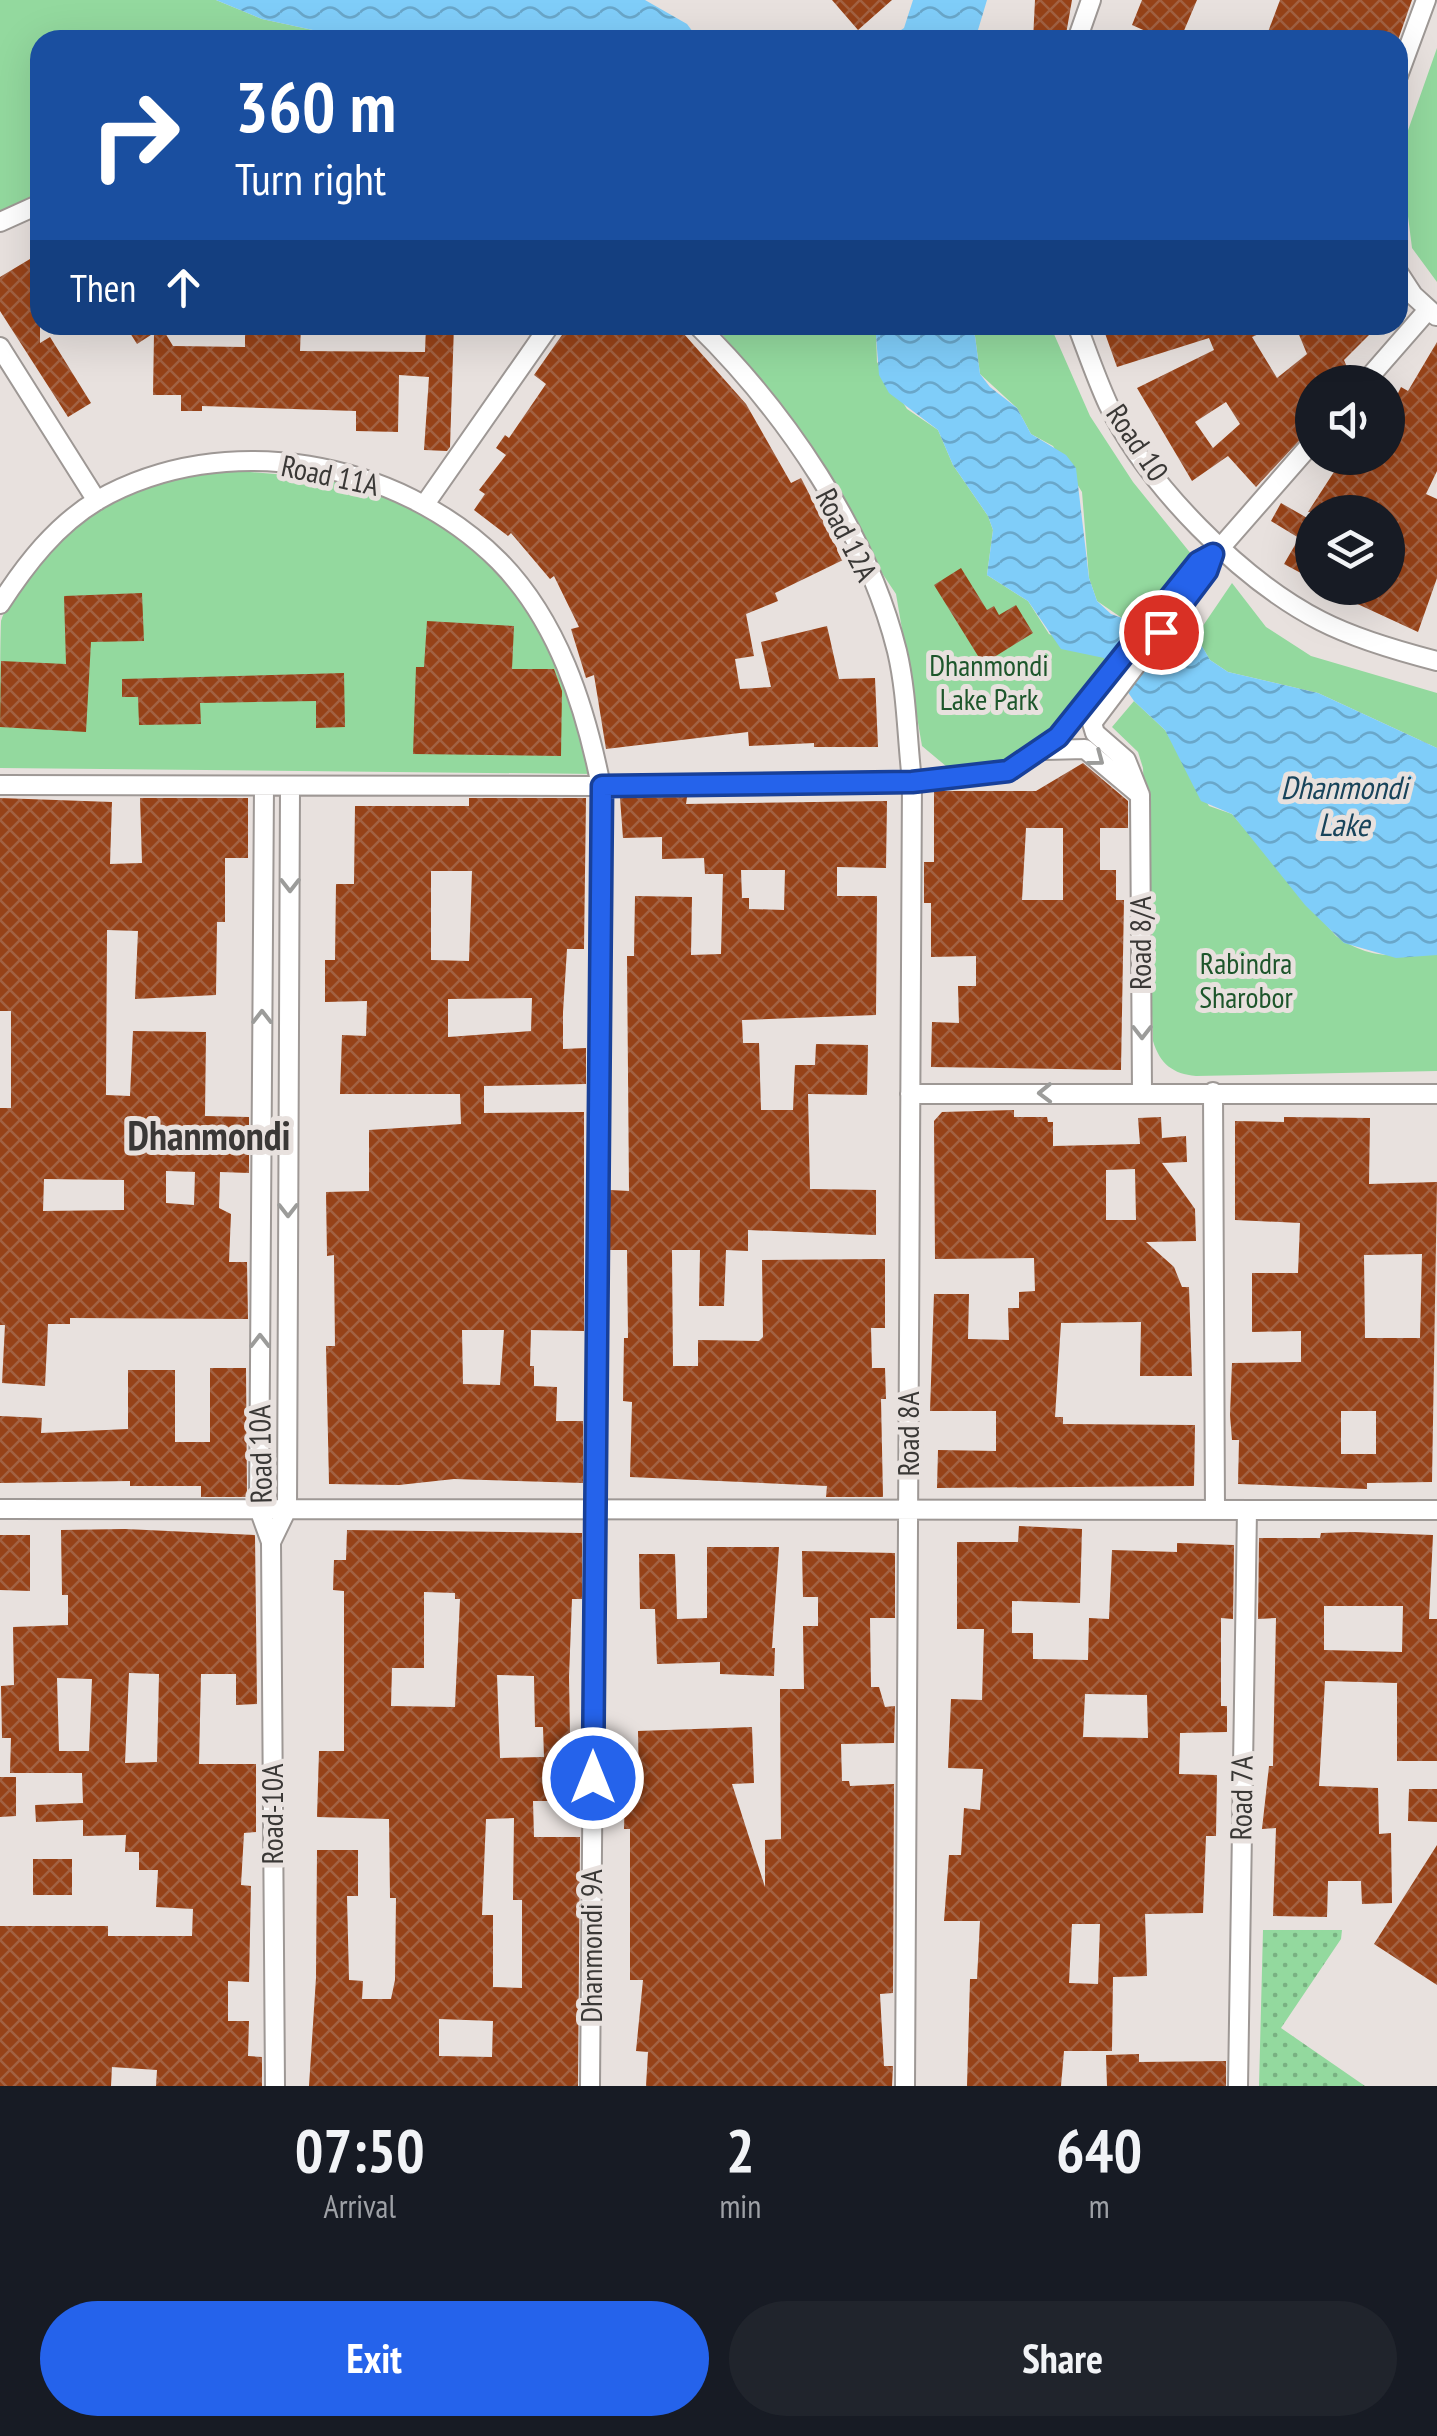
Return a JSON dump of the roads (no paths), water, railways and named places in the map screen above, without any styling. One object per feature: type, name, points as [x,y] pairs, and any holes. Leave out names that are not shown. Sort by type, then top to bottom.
[{"type":"street","points":[[1081,30],[1092,0]]},
{"type":"street","points":[[1408,49],[1426,0]]},
{"type":"street","points":[[0,222],[30,208]]},
{"type":"street","points":[[1382,365],[1432,314],[1408,284]]},
{"type":"street","points":[[425,504],[543,335]]},
{"type":"street","name":"Road 12A","points":[[707,335],[778,418],[852,536],[897,651],[912,782]]},
{"type":"street","name":"Road 10","points":[[1080,335],[1110,407],[1210,558],[1268,587],[1322,622],[1437,661]]},
{"type":"street","points":[[0,347],[97,501]]},
{"type":"street","points":[[0,785],[912,782],[1008,771],[1084,719],[1210,558],[1295,461]]},
{"type":"street","name":"Road 11A","points":[[0,604],[34,555],[97,501],[190,466],[278,463],[357,476],[425,504],[499,562],[547,626],[572,677],[592,736],[602,786]]},
{"type":"street","name":"Road 8/A","points":[[1084,719],[1126,760],[1140,794],[1142,1091]]},
{"type":"street","points":[[1044,750],[1085,749],[1140,794]]},
{"type":"street","name":"Road 8A","points":[[905,2086],[912,782]]},
{"type":"street","name":"Road 10A","points":[[264,786],[259,1509],[271,1542]]},
{"type":"street","name":"Dhanmondi 9A","points":[[590,2086],[602,786]]},
{"type":"street","name":"Road 10A","points":[[271,1542],[287,1509],[290,787]]},
{"type":"street","points":[[1213,1092],[1215,1510]]},
{"type":"street","points":[[910,1094],[1437,1094]]},
{"type":"street","points":[[0,1509],[1437,1510]]},
{"type":"street","name":"Road 7A","points":[[1238,2086],[1247,1510]]},
{"type":"street","name":"Road-10A","points":[[271,1542],[276,2086]]},
{"type":"water","points":[[216,0],[645,0],[692,30],[313,30],[262,19]]},
{"type":"water","points":[[913,0],[987,0],[978,30],[901,30]]},
{"type":"water","name":"Dhanmondi Lake","points":[[876,335],[974,335],[980,374],[1017,408],[1031,434],[1066,455],[1076,468],[1089,578],[1097,601],[1111,614],[1122,618],[1154,615],[1196,636],[1210,660],[1228,672],[1318,693],[1437,748],[1437,955],[1396,958],[1344,943],[1305,905],[1232,814],[1201,801],[1165,730],[1134,701],[1104,658],[1061,649],[1028,601],[987,575],[993,530],[988,516],[953,465],[938,430],[889,393],[879,375]]},
{"type":"district","name":"Dhanmondi","points":[[209,1136]]},
{"type":"park label","name":"Dhanmondi Lake Park","points":[[989,683]]},
{"type":"park label","name":"Rabindra Sharobor","points":[[1246,981]]}]
